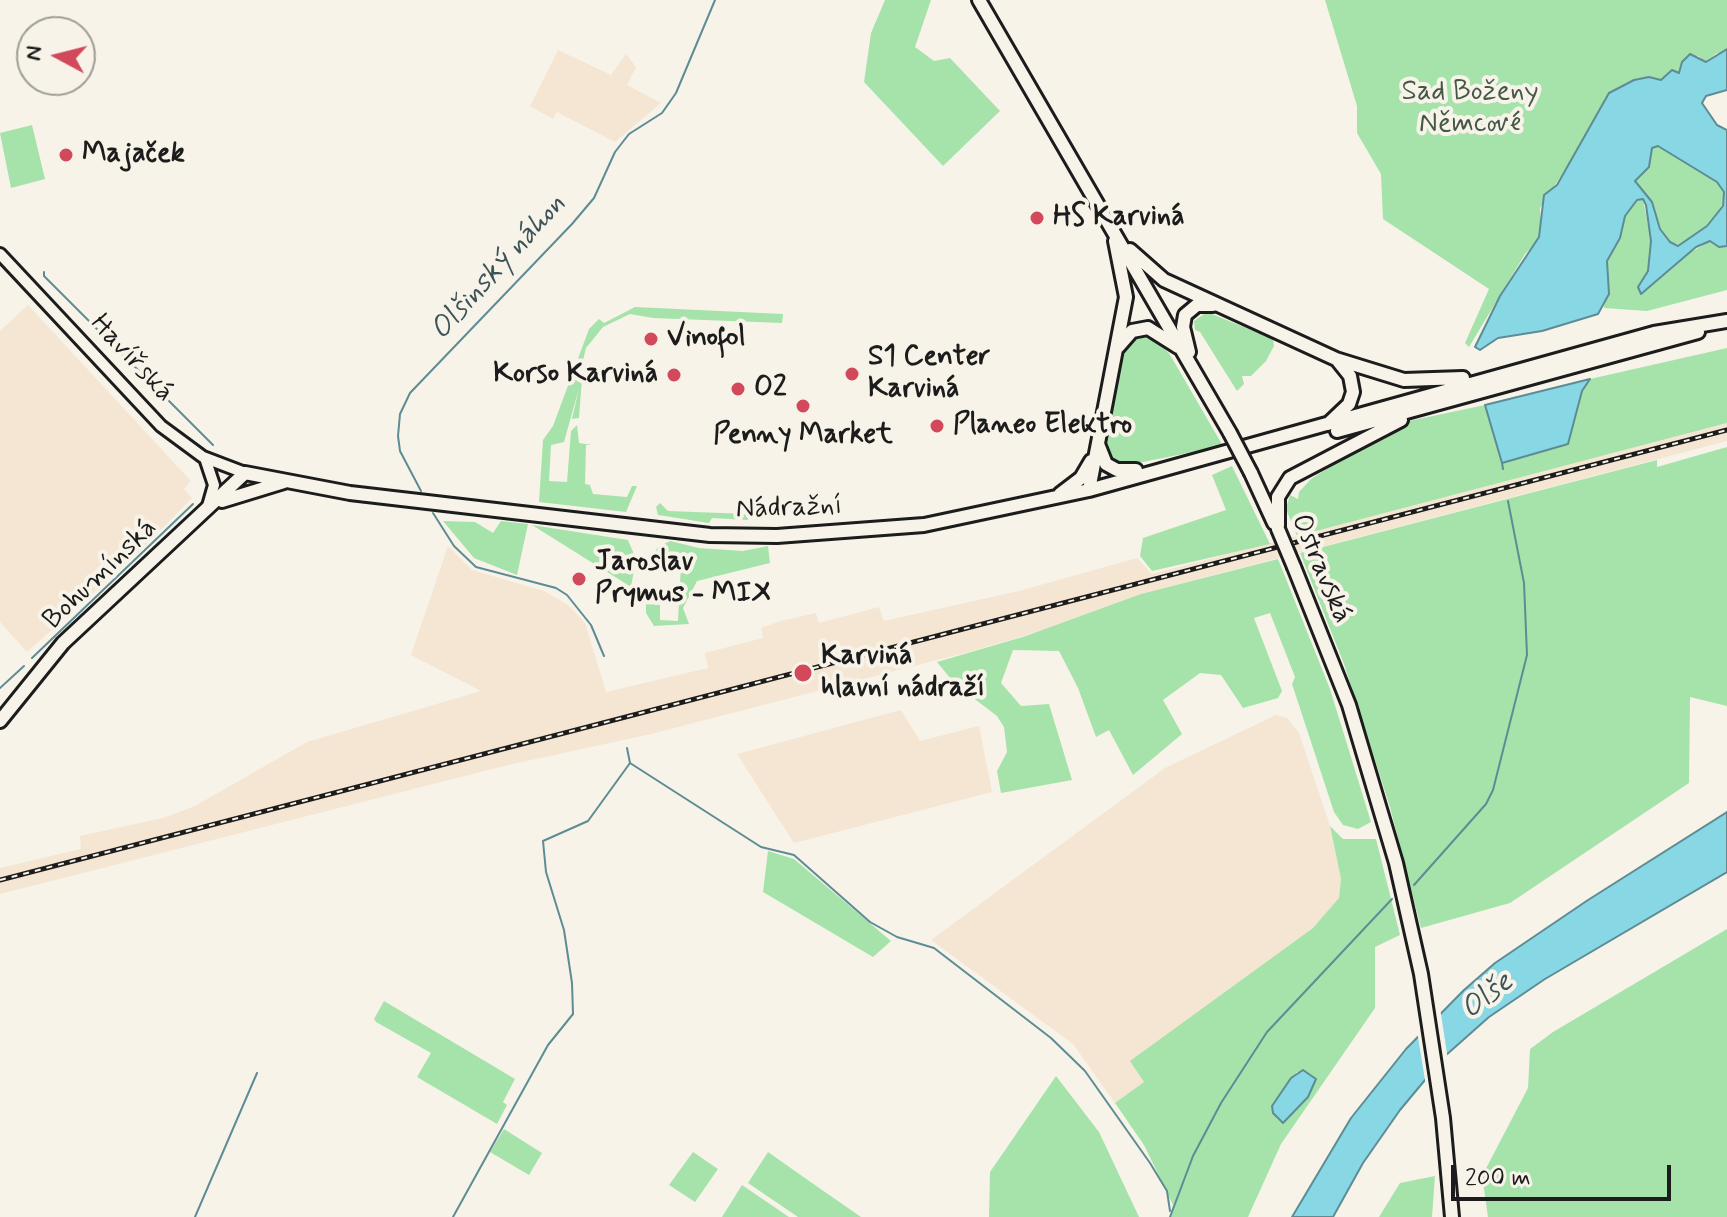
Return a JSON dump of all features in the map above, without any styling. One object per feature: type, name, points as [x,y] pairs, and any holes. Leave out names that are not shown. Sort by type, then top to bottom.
[{"type":"main road","name":"Ostravská","points":[[979,0],[1195,370],[1251,473],[1294,567],[1360,738],[1396,863],[1421,974],[1443,1118],[1452,1217]]},
{"type":"main road","points":[[1109,223],[1126,292],[1089,490],[1330,429],[1435,406],[1727,322]]},
{"type":"main road","points":[[1117,236],[1160,278],[1336,359],[1404,380],[1428,381],[1525,367]]},
{"type":"main road","points":[[1195,370],[1184,319],[1197,305],[1215,305]]},
{"type":"main road","points":[[1330,429],[1349,419],[1525,367],[1654,333],[1727,322]]},
{"type":"main road","points":[[1116,349],[1132,331],[1148,328],[1184,353]]},
{"type":"main road","points":[[1330,429],[1349,404],[1353,392],[1350,376],[1336,359]]},
{"type":"main road","points":[[1349,419],[1360,390],[1358,366]]},
{"type":"main road","points":[[1278,529],[1280,491],[1290,478],[1364,437],[1435,406]]},
{"type":"main road","name":"Nádražní","points":[[245,473],[284,482],[614,525],[743,536],[834,533],[924,525],[1053,499],[1330,429]]},
{"type":"main road","points":[[1096,444],[1101,458],[1113,468],[1127,471],[1167,468]]},
{"type":"main road","points":[[1053,499],[1085,473],[1096,444]]},
{"type":"main road","name":"Bohumínská","points":[[0,721],[63,643],[245,473]]},
{"type":"main road","points":[[208,508],[284,482]]},
{"type":"street","name":"Havířská","points":[[0,254],[140,406],[205,458],[245,473]]},
{"type":"street","points":[[205,458],[214,485],[208,508]]},
{"type":"shaded area","points":[[558,50],[611,75],[626,54],[636,67],[627,85],[661,103],[615,142],[557,112],[553,119],[530,106]]},
{"type":"shaded area","points":[[28,305],[191,481],[184,489],[192,498],[137,554],[27,652],[0,622],[0,331]]},
{"type":"shaded area","points":[[1727,423],[1727,441],[1141,594],[1048,629],[972,651],[651,734],[508,765],[0,894],[0,868],[81,849],[80,836],[163,818],[195,806],[307,742],[481,691],[411,655],[448,546],[472,570],[544,591],[568,605],[585,623],[606,692],[708,668],[705,653],[763,638],[761,628],[781,621],[816,613],[819,623],[879,607],[884,621],[1019,591],[1137,558],[1152,574]]},
{"type":"shaded area","points":[[901,710],[920,741],[979,726],[992,792],[794,843],[737,754]]},
{"type":"shaded area","points":[[1276,715],[1287,718],[1299,733],[1330,826],[1341,879],[1339,901],[1313,928],[1131,1061],[1144,1082],[1115,1103],[1073,1044],[931,940],[1165,768]]},
{"type":"green space","points":[[885,0],[931,0],[915,47],[934,61],[950,58],[1000,111],[943,166],[864,82],[871,33]]},
{"type":"green space","name":"Sad Boženy Němcové","points":[[1325,0],[1727,0],[1727,58],[1717,53],[1706,62],[1698,56],[1685,58],[1679,73],[1672,70],[1661,80],[1652,77],[1630,81],[1609,93],[1585,139],[1540,208],[1541,225],[1537,242],[1525,254],[1469,347],[1465,343],[1489,289],[1383,219],[1381,174],[1357,133],[1357,106]]},
{"type":"green space","points":[[32,125],[45,179],[11,188],[0,133]]},
{"type":"green space","points":[[1658,146],[1718,182],[1724,192],[1721,209],[1705,228],[1681,245],[1670,242],[1661,230],[1652,202],[1634,181],[1646,171],[1652,148]]},
{"type":"green space","points":[[1643,199],[1651,241],[1648,271],[1638,289],[1658,280],[1679,259],[1710,241],[1719,247],[1727,246],[1727,290],[1647,311],[1604,308],[1607,261],[1620,238],[1625,216],[1637,200]]},
{"type":"green space","points":[[635,307],[783,314],[782,323],[653,318],[630,314],[603,327],[586,348],[579,377],[582,378],[579,418],[572,419],[579,388],[564,442],[551,445],[549,481],[567,482],[571,431],[577,425],[579,443],[592,445],[586,445],[585,484],[590,485],[593,494],[627,497],[632,486],[637,486],[626,512],[539,502],[543,440],[553,426],[589,329],[599,319],[604,323]]},
{"type":"green space","points":[[1207,312],[1273,339],[1274,346],[1266,361],[1251,376],[1242,376],[1244,384],[1237,391],[1200,332],[1195,330],[1194,321]]},
{"type":"green space","points":[[1148,335],[1169,353],[1223,446],[1123,466],[1104,453],[1103,438],[1124,348],[1136,337]]},
{"type":"green space","points":[[1727,348],[1727,423],[1297,536],[1286,509],[1290,495],[1298,499],[1299,492],[1311,479],[1384,433],[1384,440],[1386,432],[1404,422],[1485,405],[1502,462],[1568,444],[1582,391],[1590,379]]},
{"type":"green space","points":[[1727,447],[1727,706],[1690,697],[1689,783],[1510,903],[1421,928],[1390,807],[1344,664],[1300,553],[1657,460],[1657,467]]},
{"type":"green space","points":[[1232,466],[1270,544],[1152,571],[1140,556],[1143,538],[1226,510],[1212,475]]},
{"type":"green space","points":[[660,503],[668,511],[748,514],[748,520],[712,518],[709,523],[658,515],[656,507]]},
{"type":"green space","points":[[443,521],[475,522],[493,533],[501,521],[528,524],[517,575],[474,558]]},
{"type":"green space","points":[[532,525],[628,540],[636,559],[631,587]]},
{"type":"green space","points":[[670,541],[699,548],[743,551],[768,546],[770,563],[697,581],[683,608],[689,624],[654,626],[646,613],[646,604],[660,605],[660,620],[678,621],[681,565],[649,561],[658,547]]},
{"type":"green space","points":[[1278,559],[1330,689],[1371,822],[1358,829],[1343,825],[1334,812],[1292,684],[1295,677],[1270,613],[1254,618],[1282,691],[1278,698],[1243,708],[1221,675],[1200,673],[1163,700],[1182,734],[1133,775],[1109,730],[1096,737],[1078,688],[1059,651],[1013,650],[1001,683],[1021,706],[1049,704],[1072,780],[1001,793],[997,771],[1007,752],[1004,727],[997,716],[955,684],[937,662],[1026,636],[1141,594]]},
{"type":"green space","points":[[1330,826],[1343,839],[1376,839],[1400,935],[1375,947],[1375,1008],[1281,1144],[1248,1217],[1170,1217],[1173,1205],[1144,1145],[1115,1103],[1144,1082],[1130,1061],[1313,928],[1339,898],[1341,879]],"holes":[[[1297,1072],[1316,1079],[1308,1097],[1283,1122],[1277,1119],[1272,1106]]]},
{"type":"green space","points":[[768,851],[794,859],[891,941],[873,957],[763,892]]},
{"type":"green space","points":[[1727,929],[1727,1217],[1488,1217],[1482,1176],[1528,1088],[1530,1049],[1553,1032]]},
{"type":"green space","points":[[384,1001],[515,1079],[503,1102],[507,1105],[497,1124],[417,1077],[431,1053],[376,1022],[374,1019]]},
{"type":"green space","points":[[1056,1076],[1099,1132],[1139,1217],[989,1217],[990,1172]]},
{"type":"green space","points":[[504,1129],[542,1153],[529,1175],[490,1152]]},
{"type":"green space","points":[[693,1152],[718,1169],[695,1202],[669,1185]]},
{"type":"green space","points":[[768,1152],[861,1217],[798,1217],[748,1183]]},
{"type":"green space","points":[[1435,1176],[1432,1217],[1379,1217],[1400,1183]]},
{"type":"green space","points":[[742,1185],[789,1217],[722,1217]]},
{"type":"water","points":[[1727,49],[1727,90],[1706,96],[1702,103],[1717,125],[1727,130],[1727,246],[1719,247],[1710,241],[1696,247],[1641,294],[1638,287],[1648,271],[1651,241],[1646,205],[1643,199],[1637,200],[1625,216],[1620,238],[1607,261],[1609,294],[1598,314],[1542,331],[1498,338],[1480,350],[1475,347],[1500,296],[1539,237],[1544,195],[1557,185],[1609,93],[1634,80],[1649,77],[1661,80],[1672,70],[1679,73],[1682,62],[1690,54],[1706,62]],"holes":[[[1658,146],[1717,182],[1724,192],[1723,206],[1707,226],[1678,246],[1670,242],[1660,229],[1652,202],[1635,181],[1649,167],[1652,148]]]},
{"type":"water","points":[[1590,379],[1582,391],[1568,444],[1502,463],[1485,405]]},
{"type":"water","name":"Olše","points":[[1727,812],[1727,872],[1545,979],[1489,1017],[1445,1056],[1400,1110],[1363,1163],[1333,1217],[1292,1217],[1351,1118],[1406,1049],[1464,990],[1495,963],[1588,900]]},
{"type":"water","points":[[1303,1070],[1316,1079],[1308,1097],[1283,1123],[1273,1113],[1272,1106],[1291,1078]]},
{"type":"pier","points":[[1440,1008],[1448,1060],[1426,1086],[1417,1031]]},
{"type":"waterway","name":"Olšinský náhon","points":[[421,491],[400,451],[398,436],[400,414],[410,393],[594,198],[615,152],[629,134],[662,113],[676,93],[715,0]]},
{"type":"waterway","points":[[44,272],[44,276],[213,445]]},
{"type":"waterway","points":[[1502,463],[1503,469]]},
{"type":"waterway","points":[[1414,885],[1486,804],[1493,790],[1527,655],[1524,583],[1508,501]]},
{"type":"waterway","points":[[32,658],[193,504]]},
{"type":"waterway","name":"Olšinský náhon","points":[[433,513],[454,546],[476,567],[556,588],[567,595],[591,625],[604,656]]},
{"type":"waterway","points":[[0,688],[24,666]]},
{"type":"waterway","points":[[453,1217],[548,1045],[573,1014],[564,930],[546,872],[543,841],[588,821],[630,763],[627,748]]},
{"type":"waterway","points":[[630,763],[761,847],[794,855],[870,922],[897,937],[934,948],[1051,1038],[1085,1071],[1150,1163],[1167,1191],[1170,1211]]},
{"type":"waterway","points":[[1170,1217],[1193,1156],[1221,1103],[1267,1032],[1392,899]]},
{"type":"waterway","points":[[195,1217],[257,1073]]},
{"type":"railway","points":[[0,880],[1727,430]]},
{"type":"place","name":"Majaček","points":[[66,155]]},
{"type":"place","name":"HS Karviná","points":[[1037,218]]},
{"type":"place","name":"Vinofol","points":[[651,339]]},
{"type":"place","name":"S1 Center Karviná","points":[[852,374]]},
{"type":"place","name":"Korso Karviná","points":[[674,375]]},
{"type":"place","name":"O2","points":[[738,389]]},
{"type":"place","name":"Penny Market","points":[[803,406]]},
{"type":"place","name":"Planeo Elektro","points":[[937,426]]},
{"type":"place","name":"Jaroslav Prymus - MIX","points":[[579,579]]},
{"type":"place","name":"Karviná hlavní nádraží","points":[[803,673]]}]
